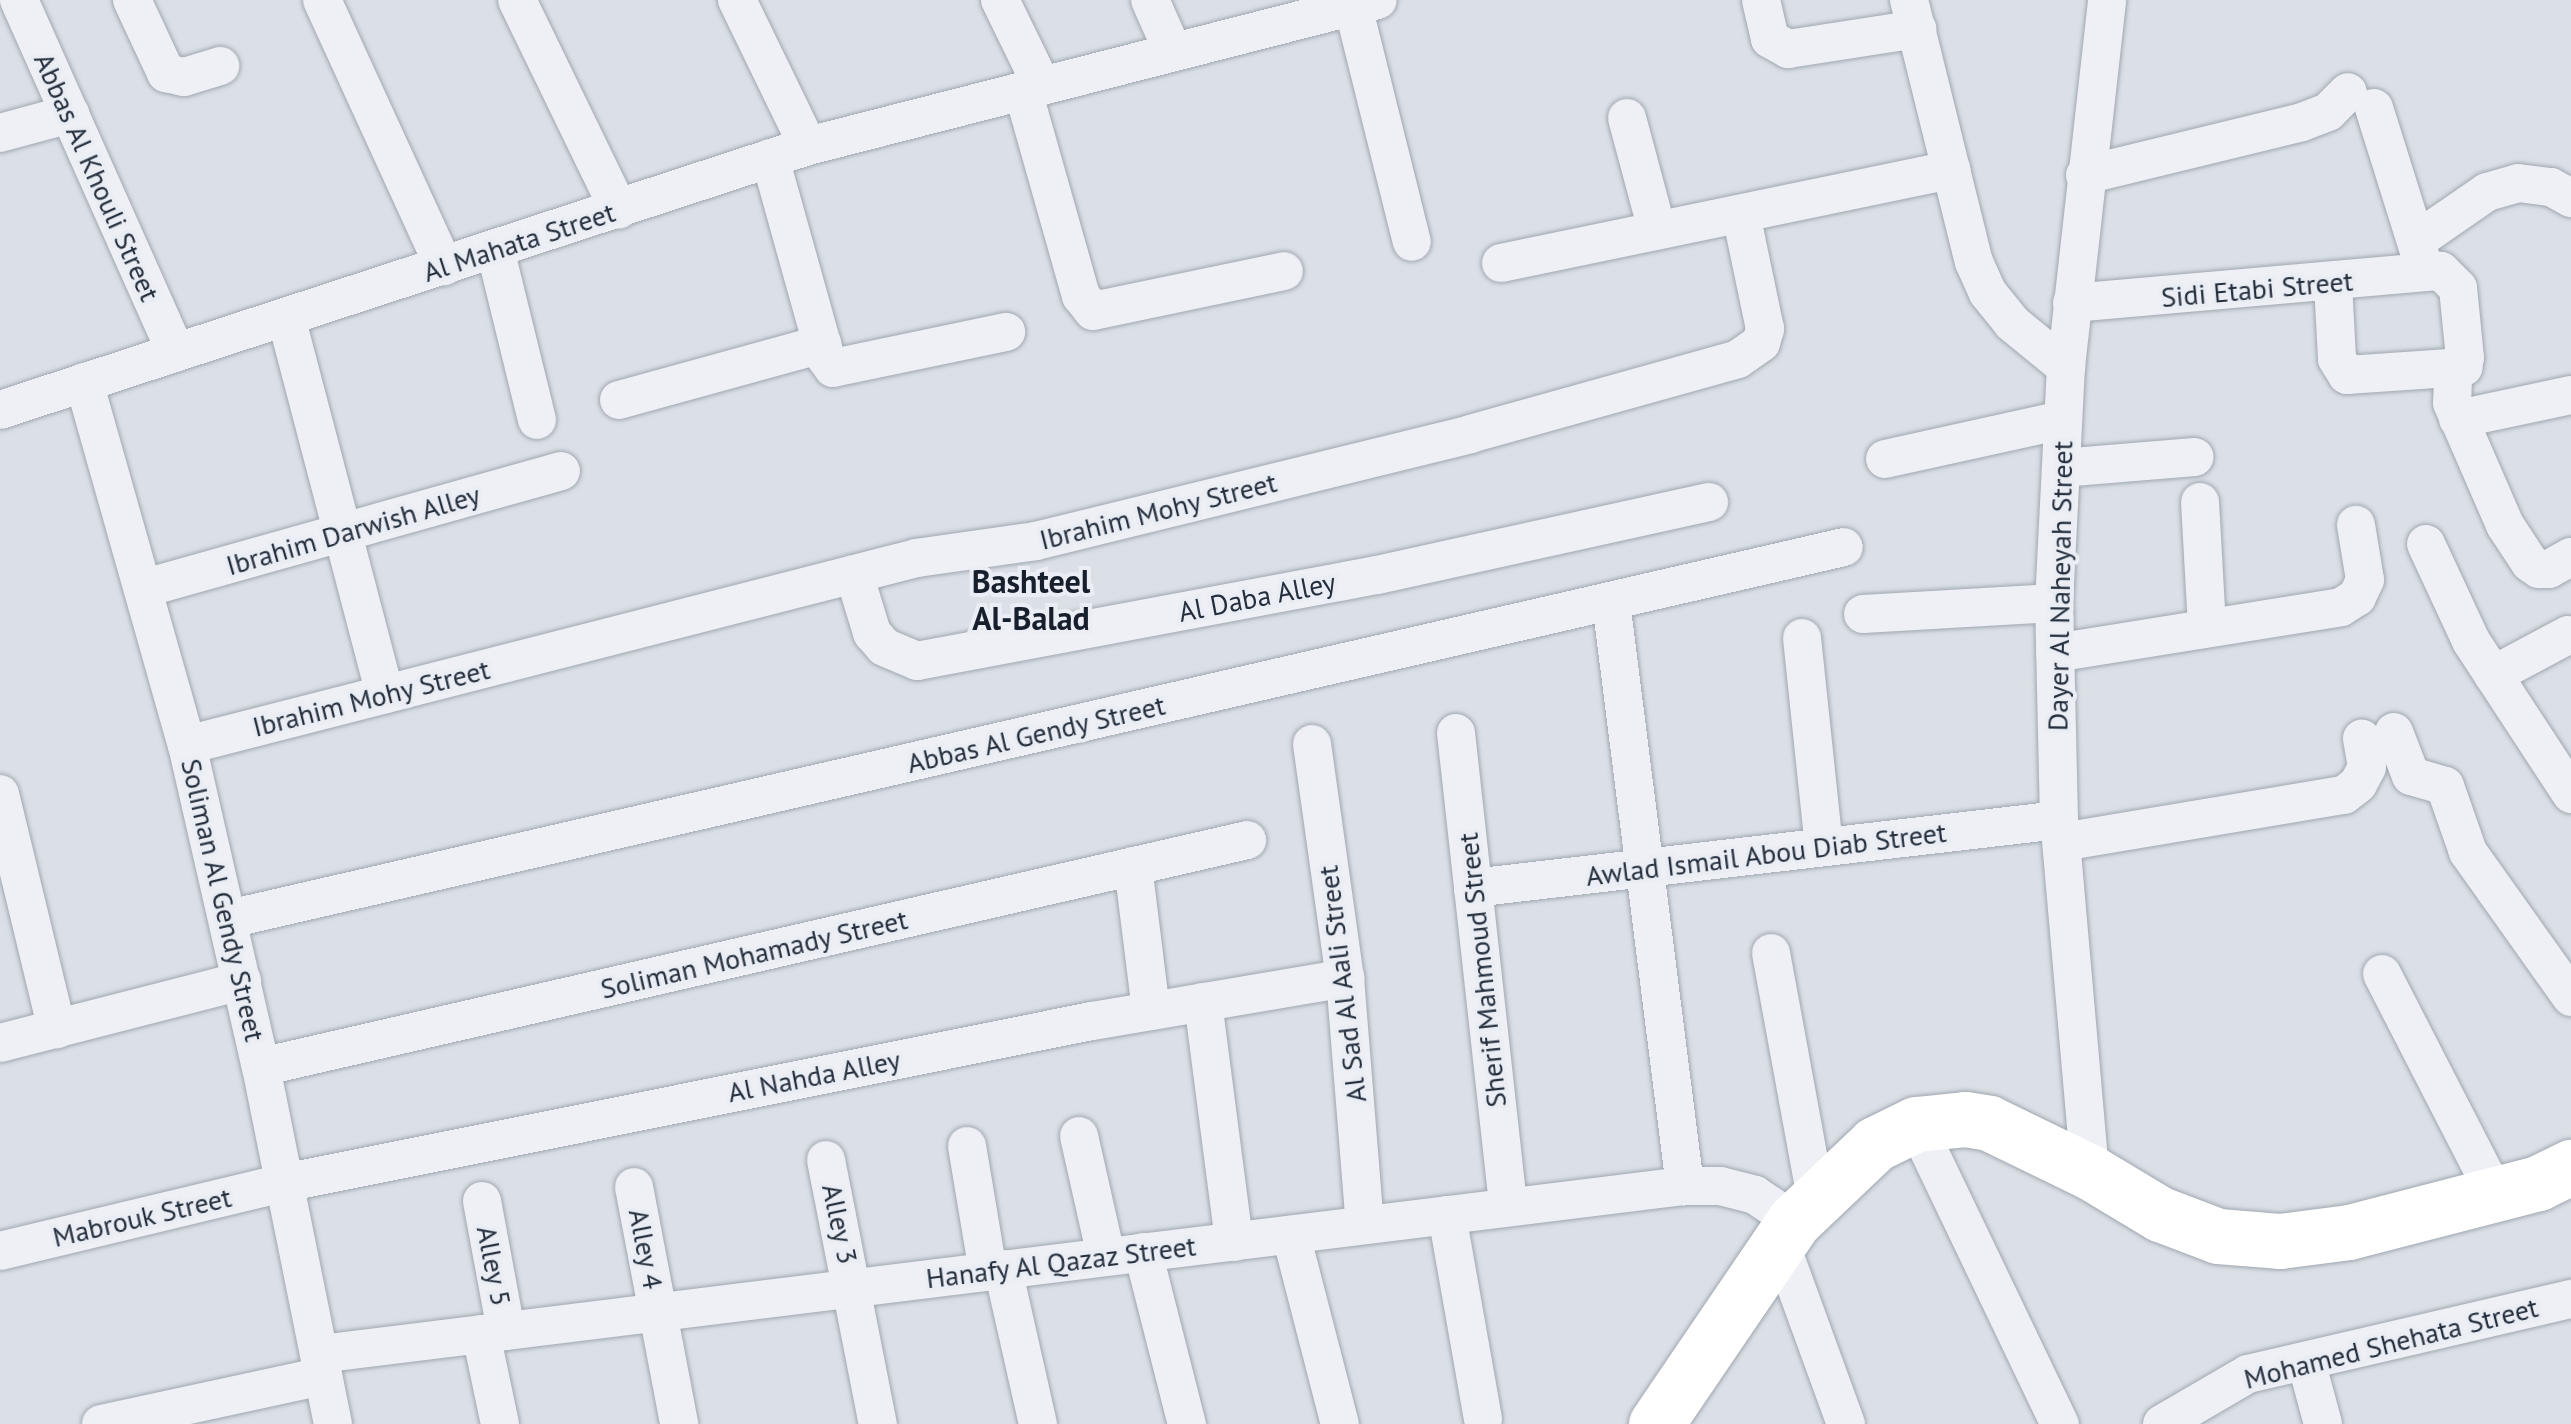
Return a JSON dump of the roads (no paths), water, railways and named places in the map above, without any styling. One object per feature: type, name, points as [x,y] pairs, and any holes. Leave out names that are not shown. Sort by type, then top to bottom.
[{"type":"street","name":"Abbas Al Khouli Street","points":[[19,0],[176,353]]},
{"type":"street","points":[[132,0],[166,73],[184,77],[220,66]]},
{"type":"street","points":[[322,0],[444,266]]},
{"type":"street","points":[[518,0],[619,210]]},
{"type":"street","points":[[738,0],[808,146]]},
{"type":"street","points":[[1000,0],[1033,88],[1081,296],[1093,311],[1284,271]]},
{"type":"street","points":[[1150,0],[1174,52]]},
{"type":"street","points":[[1762,0],[1770,39],[1788,50],[1913,14],[1974,262],[1988,293],[2012,323],[2066,368]]},
{"type":"street","name":"Dayer Al Naheyah Street","points":[[2090,1172],[2060,831],[2054,602],[2066,368],[2084,175],[2107,0]]},
{"type":"street","points":[[1365,3],[1412,242]]},
{"type":"street","name":"Al Mahata Street","points":[[0,410],[808,146],[1174,52],[1258,14],[1365,3]]},
{"type":"street","points":[[2084,175],[2302,122],[2361,100],[2428,262],[2458,288],[2464,366],[2450,391],[2458,419],[2505,525],[2530,563],[2549,569],[2571,557]]},
{"type":"street","points":[[0,132],[70,114]]},
{"type":"street","points":[[1627,118],[1657,230]]},
{"type":"street","points":[[770,158],[828,364],[839,370],[1006,332]]},
{"type":"street","points":[[1501,263],[1951,170]]},
{"type":"street","name":"Sidi Etabi Street","points":[[2072,303],[2332,284],[2428,262],[2487,192],[2518,183],[2551,187],[2571,198]]},
{"type":"street","name":"Ibrahim Mohy Street","points":[[187,745],[917,558],[1036,542],[1470,434],[1738,358],[1761,343],[1765,329],[1740,214]]},
{"type":"street","points":[[495,249],[536,420]]},
{"type":"street","points":[[2332,284],[2337,359],[2347,375],[2464,366]]},
{"type":"street","points":[[286,317],[385,694]]},
{"type":"street","points":[[619,400],[822,344]]},
{"type":"street","name":"Soliman Al Gendy Street","points":[[84,382],[146,588],[187,745],[262,1068],[332,1424]]},
{"type":"street","points":[[2458,419],[2571,395]]},
{"type":"street","points":[[1885,459],[2063,420]]},
{"type":"street","points":[[2061,468],[2195,457]]},
{"type":"street","name":"Ibrahim Darwish Alley","points":[[146,588],[562,472]]},
{"type":"street","name":"Al Daba Alley","points":[[854,574],[872,633],[884,647],[917,661],[1376,575],[1709,502]]},
{"type":"street","points":[[2200,502],[2208,628]]},
{"type":"street","points":[[2055,653],[2341,607],[2358,598],[2365,580],[2356,525]]},
{"type":"street","points":[[2426,544],[2463,626],[2493,675],[2565,774]]},
{"type":"street","name":"Abbas Al Gendy Street","points":[[228,919],[1844,548]]},
{"type":"street","points":[[1611,602],[1685,1186]]},
{"type":"street","points":[[1862,614],[2054,602]]},
{"type":"street","points":[[2493,675],[2568,635]]},
{"type":"street","points":[[1802,638],[1824,847]]},
{"type":"street","name":"Sherif Mahmoud Street","points":[[1456,733],[1508,1206]]},
{"type":"street","name":"Awlad Ismail Abou Diab Street","points":[[1473,888],[1824,847],[2060,831],[2344,795],[2358,784],[2378,735],[2411,776],[2445,786],[2468,852],[2571,996]]},
{"type":"street","name":"Al Sad Al Aali Street","points":[[1312,744],[1345,978],[1365,1224]]},
{"type":"street","points":[[0,794],[57,1030]]},
{"type":"street","name":"Soliman Mohamady Street","points":[[262,1068],[1246,840]]},
{"type":"street","points":[[1134,866],[1151,1010]]},
{"type":"street","points":[[1772,954],[1796,1220],[1846,1424]]},
{"type":"street","points":[[2382,974],[2495,1194]]},
{"type":"street","name":"Al Nahda Alley","points":[[284,1183],[1151,1010],[1345,978]]},
{"type":"street","points":[[0,1043],[242,981]]},
{"type":"street","points":[[1203,1002],[1234,1242]]},
{"type":"street","points":[[1664,1419],[1796,1220],[1876,1144],[1916,1124],[1965,1119],[1990,1123],[2090,1172],[2160,1214],[2218,1236],[2280,1241],[2348,1232],[2538,1183],[2571,1167]]},
{"type":"street","points":[[1916,1124],[2060,1424]]},
{"type":"street","points":[[1079,1136],[1187,1424]]},
{"type":"street","points":[[967,1146],[995,1270],[1038,1424]]},
{"type":"street","name":"Alley 3","points":[[826,1160],[878,1424]]},
{"type":"street","name":"Mabrouk Street","points":[[0,1250],[284,1183]]},
{"type":"street","name":"Hanafy Al Qazaz Street","points":[[101,1424],[321,1365],[494,1332],[1508,1206],[1685,1186],[1720,1186],[1755,1195],[1796,1220]]},
{"type":"street","name":"Alley 4","points":[[634,1187],[679,1424]]},
{"type":"street","name":"Alley 5","points":[[482,1201],[500,1424]]},
{"type":"street","points":[[1447,1215],[1484,1420]]},
{"type":"street","points":[[1291,1235],[1340,1424]]},
{"type":"street","name":"Mohamed Shehata Street","points":[[2162,1424],[2248,1374],[2571,1299]]},
{"type":"street","points":[[2306,1361],[2323,1424]]},
{"type":"district","name":"Bashteel Al-Balad","points":[[1031,600]]}]
